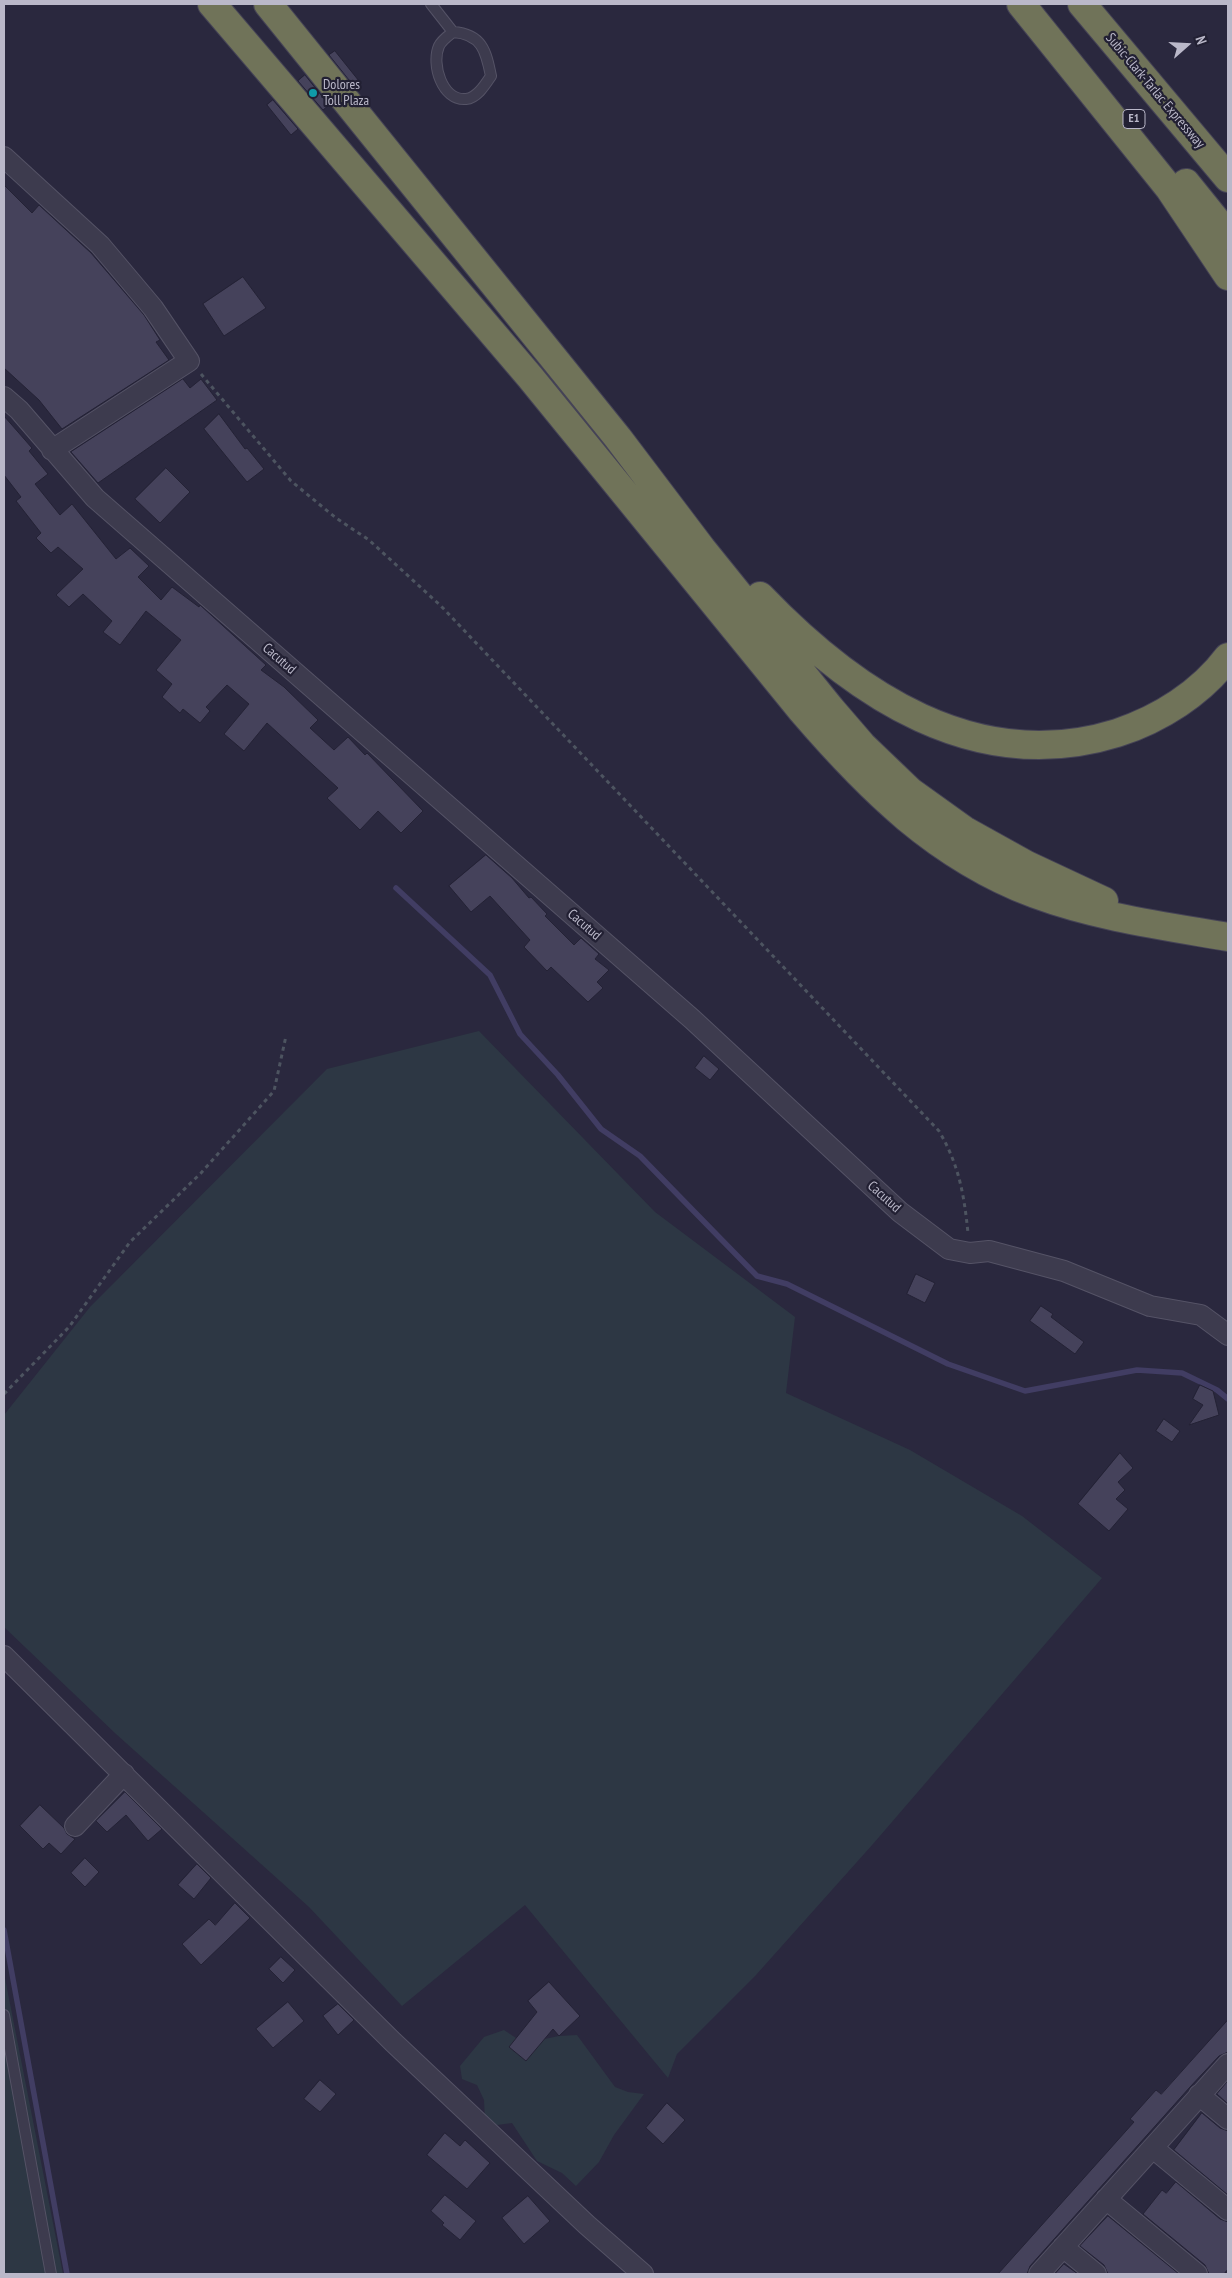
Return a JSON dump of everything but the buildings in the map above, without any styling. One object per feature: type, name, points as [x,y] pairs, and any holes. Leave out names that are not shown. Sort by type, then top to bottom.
[{"type":"highway","points":[[212,4],[530,377],[802,711],[865,781],[917,828],[948,850],[1001,879],[1065,904],[1148,923],[1228,937]]},
{"type":"highway","points":[[268,4],[618,438],[676,506],[804,640],[859,683],[897,706],[937,725],[976,738],[1016,744],[1059,744],[1106,736],[1148,720],[1181,702],[1209,678],[1228,658]]},
{"type":"highway","points":[[1021,4],[1169,188],[1228,276]]},
{"type":"highway","name":"E1","points":[[1040,4],[1228,235]]},
{"type":"highway","name":"Subic-Clark-Tarlac Expressway","points":[[1082,4],[1228,178]]},
{"type":"highway","points":[[618,438],[702,550],[831,709],[862,745],[905,786],[933,809],[995,849],[1148,923]]},
{"type":"street","points":[[4,157],[100,245],[154,308],[189,361],[52,450]]},
{"type":"street","name":"Cacutud","points":[[4,397],[19,410],[95,498],[692,1019],[900,1212],[949,1250],[970,1253],[988,1251],[1064,1271],[1150,1306],[1201,1315],[1228,1335]]},
{"type":"street","points":[[4,1656],[393,2042],[587,2226],[642,2274]]},
{"type":"street","points":[[75,1826],[124,1774]]},
{"type":"street","points":[[1039,2274],[1228,2064]]},
{"type":"street","points":[[1200,2095],[1228,2119]]},
{"type":"street","points":[[1153,2148],[1228,2210]]},
{"type":"street","points":[[1106,2199],[1197,2274]]},
{"type":"street","points":[[1063,2247],[1096,2274]]},
{"type":"lane","points":[[431,4],[453,32],[474,37],[486,53],[491,76],[479,92],[467,99],[455,97],[441,85],[437,63],[439,46],[453,32]]},
{"type":"lane","points":[[4,2015],[51,2274]]},
{"type":"path","points":[[189,361],[291,481],[336,518],[369,540],[440,606],[938,1131],[958,1168],[965,1201],[970,1253]]},
{"type":"path","points":[[4,1394],[69,1327],[130,1242],[201,1173],[274,1091],[286,1036]]},
{"type":"shaded area","points":[[479,1031],[655,1212],[795,1317],[786,1393],[910,1450],[1022,1516],[1102,1578],[873,1844],[756,1975],[677,2054],[668,2078],[525,1905],[402,2006],[309,1907],[116,1734],[4,1627],[4,1415],[90,1307],[327,1069]]},
{"type":"shaded area","points":[[4,1973],[63,2274],[4,2274]]},
{"type":"shaded area","points":[[504,2030],[522,2042],[577,2035],[615,2087],[628,2092],[644,2094],[614,2135],[599,2162],[576,2186],[562,2173],[537,2161],[512,2123],[497,2125],[485,2120],[484,2100],[477,2085],[462,2079],[460,2066],[484,2037]]},
{"type":"waterway","points":[[396,888],[490,975],[520,1034],[558,1075],[601,1129],[640,1156],[757,1276],[787,1284],[948,1364],[1025,1391],[1137,1370],[1182,1373],[1217,1390],[1228,1399]]},
{"type":"waterway","points":[[4,1930],[67,2274]]},
{"type":"place","name":"Dolores Toll Plaza","points":[[313,93]]}]
